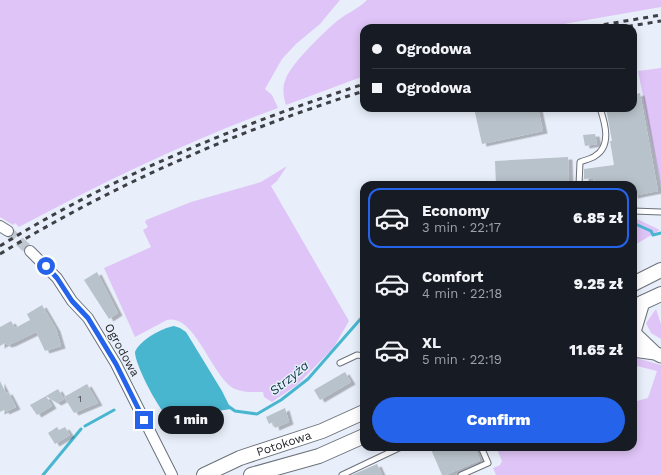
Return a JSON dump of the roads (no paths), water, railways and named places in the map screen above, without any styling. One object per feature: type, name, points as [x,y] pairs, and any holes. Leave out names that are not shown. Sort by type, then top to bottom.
[{"type":"main road","points":[[637,282],[661,270]]},
{"type":"main road","points":[[638,305],[661,294]]},
{"type":"main road","name":"Potokowa","points":[[204,475],[240,458],[309,436],[360,414]]},
{"type":"main road","name":"Potokowa","points":[[251,475],[319,456],[360,438]]},
{"type":"main road","points":[[240,458],[247,475]]},
{"type":"street","name":"Ogrodowa","points":[[30,251],[57,278],[72,301],[88,318],[116,364],[172,475]]},
{"type":"street","points":[[637,336],[658,354]]},
{"type":"street","points":[[637,351],[658,354]]},
{"type":"lane","points":[[579,181],[580,162],[596,156],[602,149],[606,137],[605,123],[601,112]]},
{"type":"lane","points":[[637,211],[661,212]]},
{"type":"lane","points":[[340,364],[360,354]]},
{"type":"lane","points":[[342,475],[392,451]]},
{"type":"lane","points":[[461,475],[488,463],[483,451]]},
{"type":"water","points":[[174,326],[186,332],[222,391],[231,409],[203,413],[177,426],[171,422],[158,404],[140,369],[135,352],[146,339],[152,335]]},
{"type":"waterway","name":"Strzyża","points":[[637,225],[651,231],[653,235],[661,233]]},
{"type":"waterway","name":"Strzyża","points":[[228,406],[235,411],[257,414],[281,400],[308,379],[360,320]]},
{"type":"waterway","name":"Strzyża","points":[[85,426],[114,410]]},
{"type":"waterway","name":"Strzyża","points":[[43,475],[81,429]]},
{"type":"tunnel","points":[[8,231],[30,251]]},
{"type":"railway","points":[[608,24],[661,15]]},
{"type":"railway","points":[[637,25],[661,21]]},
{"type":"railway","points":[[0,246],[87,197],[177,154],[270,117],[360,85]]},
{"type":"railway","points":[[0,254],[87,205],[177,161],[270,124],[360,92]]}]
